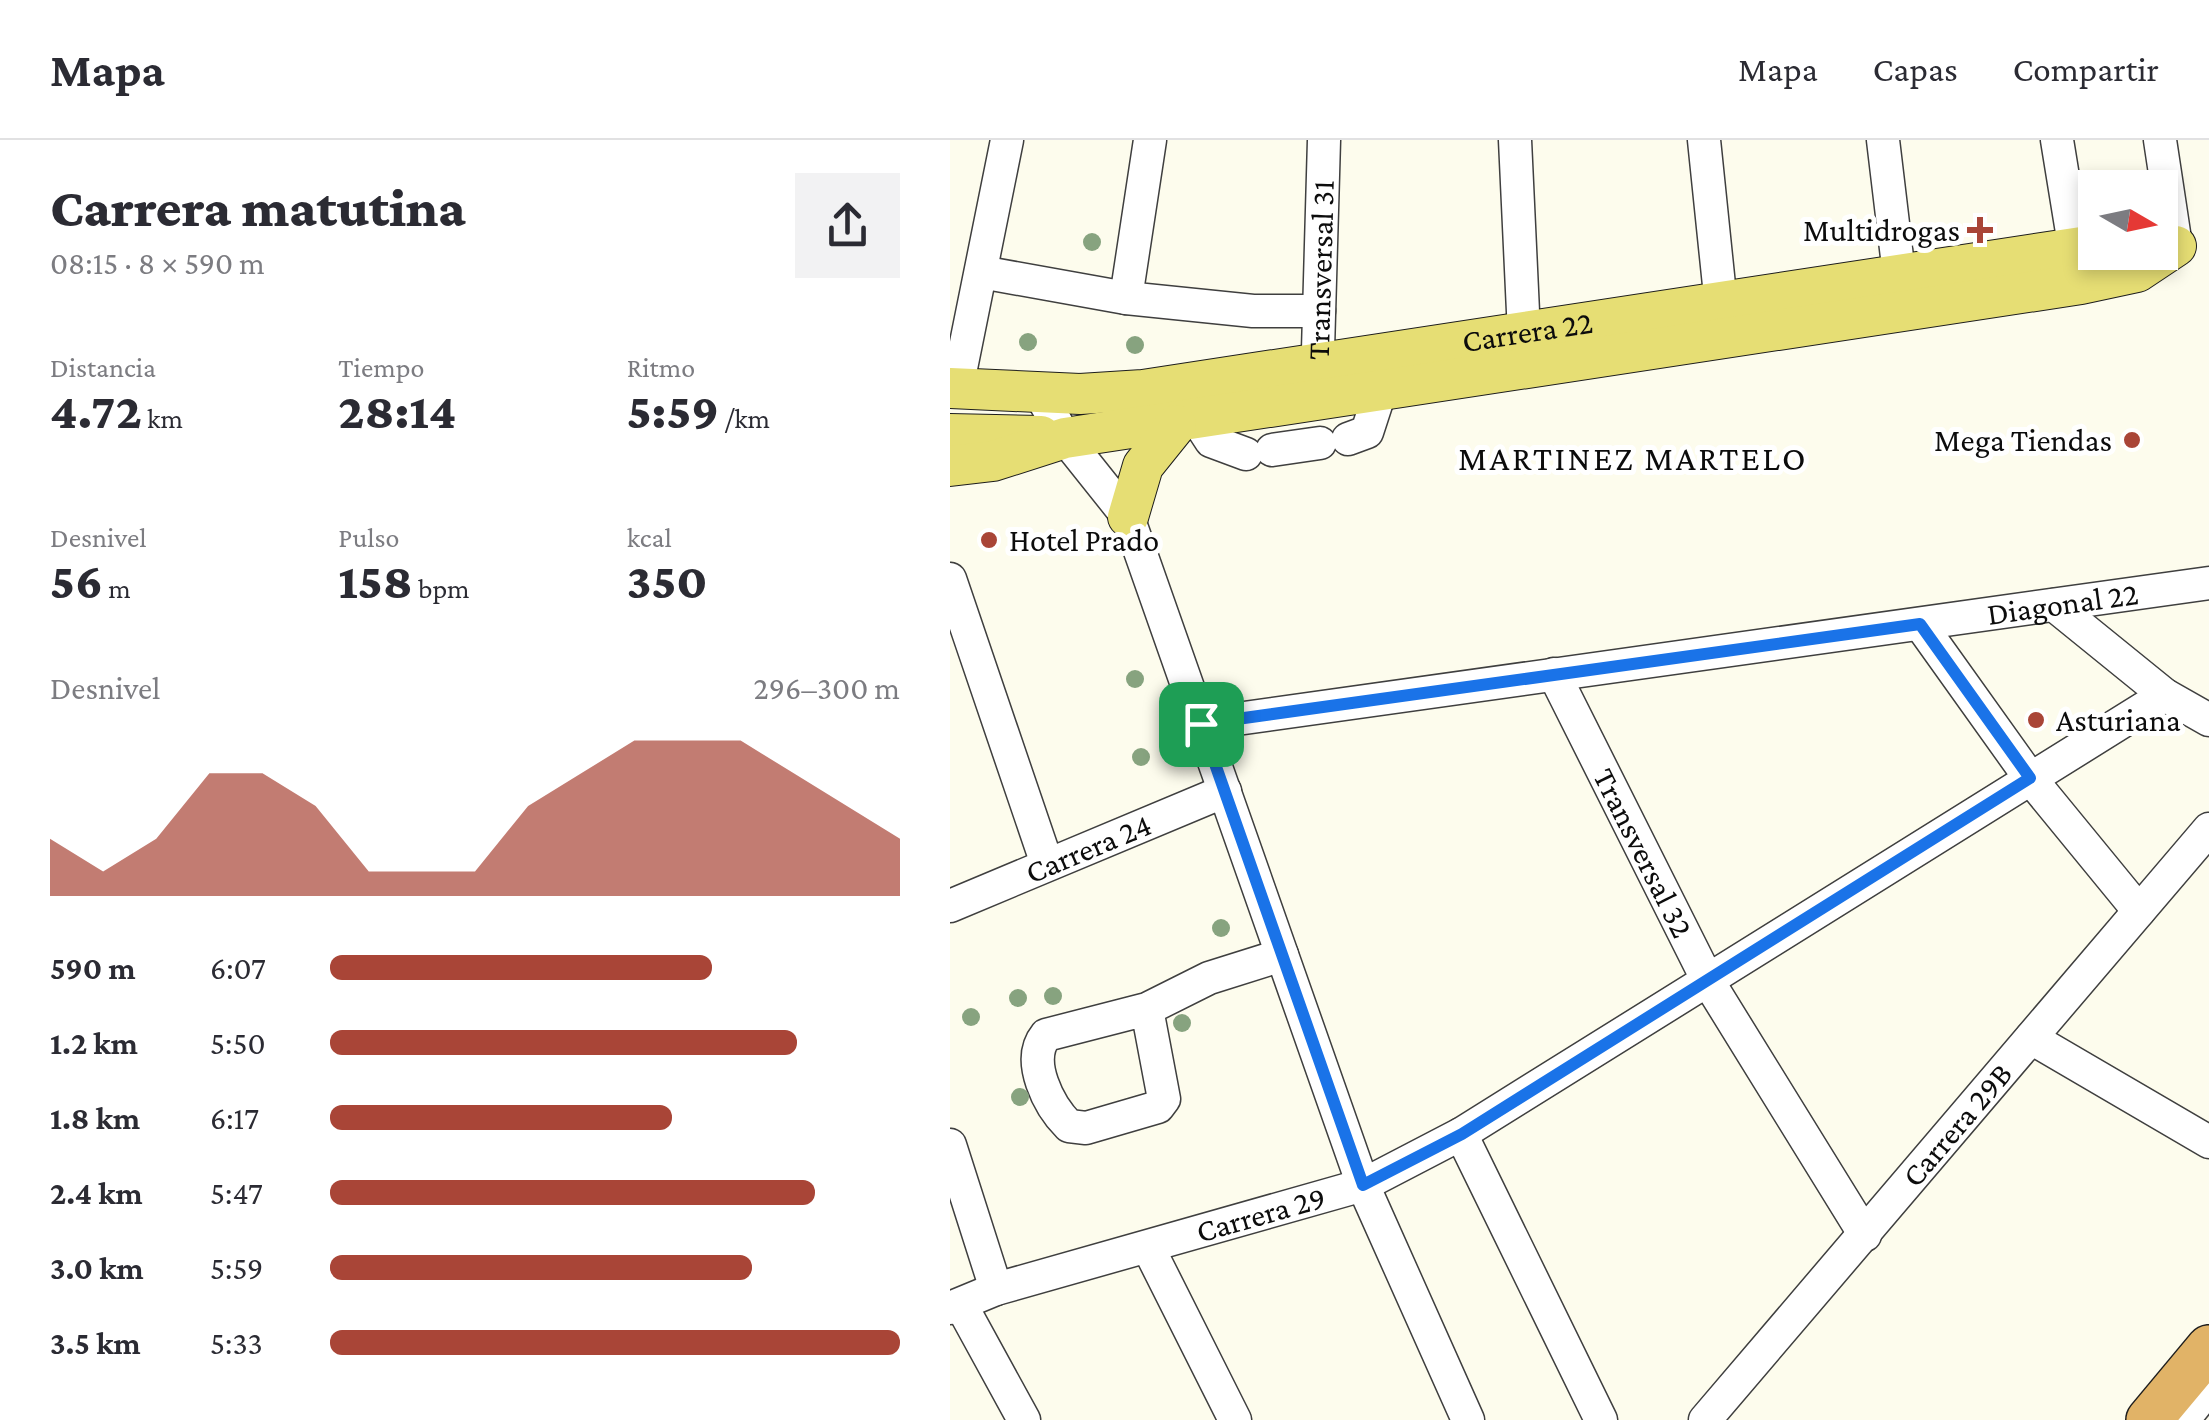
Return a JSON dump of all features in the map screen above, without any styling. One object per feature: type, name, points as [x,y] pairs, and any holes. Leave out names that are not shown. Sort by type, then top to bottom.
[{"type":"highway","points":[[2149,1420],[2209,1348]]},
{"type":"main road","name":"Carrera 22","points":[[952,390],[1039,392],[1317,383],[1902,293],[2078,261]]},
{"type":"main road","name":"Carrera 22","points":[[950,434],[1065,438],[1187,423],[1317,383],[1380,392],[1525,351]]},
{"type":"main road","points":[[1128,517],[1143,466],[1187,423]]},
{"type":"main road","name":"Carrera 22","points":[[950,466],[993,461],[1065,438]]},
{"type":"street","points":[[952,390],[1007,140]]},
{"type":"street","points":[[1126,298],[1150,140]]},
{"type":"street","name":"Transversal 31","points":[[1317,383],[1324,140]]},
{"type":"street","points":[[1515,140],[1525,351]]},
{"type":"street","points":[[1704,140],[1723,321]]},
{"type":"street","points":[[1883,140],[1902,293]]},
{"type":"street","points":[[2057,140],[2078,233]]},
{"type":"street","points":[[2160,140],[2189,245]]},
{"type":"street","points":[[981,272],[1126,298],[1253,312],[1318,311]]},
{"type":"street","points":[[1039,392],[1065,438],[1128,517],[1363,1185],[1468,1420]]},
{"type":"street","points":[[1187,423],[1212,441],[1259,452],[1334,441],[1367,432],[1380,392]]},
{"type":"street","points":[[950,579],[957,622],[1047,864]]},
{"type":"street","name":"Diagonal 22","points":[[1201,724],[2209,584]]},
{"type":"street","points":[[2054,605],[2166,696],[2209,720]]},
{"type":"street","points":[[1920,624],[2030,778],[2139,911]]},
{"type":"street","name":"Transversal 32","points":[[1554,674],[1708,981],[1865,1234]]},
{"type":"street","name":"Carrera 29","points":[[956,1306],[996,1289],[1363,1185],[1462,1134],[2166,696]]},
{"type":"street","name":"Carrera 24","points":[[950,906],[1225,792]]},
{"type":"street","name":"Carrera 29B","points":[[1706,1420],[2209,829]]},
{"type":"street","points":[[1146,1009],[1209,978],[1282,955]]},
{"type":"street","points":[[2031,1038],[2209,1142]]},
{"type":"street","points":[[1462,1134],[1601,1420]]},
{"type":"street","points":[[950,1145],[996,1289]]},
{"type":"street","points":[[1148,1247],[1235,1420]]},
{"type":"street","points":[[956,1306],[1024,1420]]},
{"type":"street","points":[[2182,1420],[2209,1388]]},
{"type":"place","name":"Multidrogas","points":[[1980,230]]},
{"type":"place","name":"Mega Tiendas","points":[[2132,440]]},
{"type":"place","name":"Hotel Prado","points":[[989,540]]},
{"type":"place","name":"Asturiana","points":[[2036,720]]},
{"type":"district","name":"MARTINEZ MARTELO","points":[[1633,458]]},
{"type":"route","points":[[1920,624],[2030,778],[1462,1134],[1363,1185],[1201,724],[1920,624]]}]
